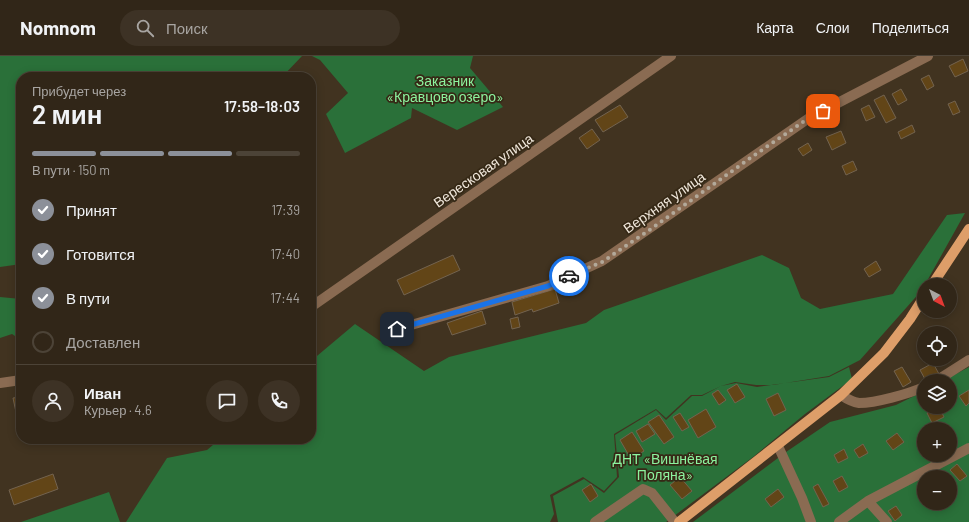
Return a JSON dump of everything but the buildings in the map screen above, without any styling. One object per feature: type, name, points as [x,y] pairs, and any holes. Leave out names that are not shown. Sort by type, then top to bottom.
[{"type":"main road","points":[[937,278],[969,229]]},
{"type":"main road","points":[[679,522],[778,446],[841,395],[884,352],[917,308]]},
{"type":"street","name":"Вересковая улица","points":[[316,304],[671,56]]},
{"type":"street","name":"Верхняя улица","points":[[397,329],[548,286],[602,262],[809,118],[928,56]]},
{"type":"street","points":[[947,374],[969,360]]},
{"type":"street","points":[[0,383],[16,381]]},
{"type":"street","points":[[841,395],[850,401],[859,402],[887,398],[917,389]]},
{"type":"street","points":[[778,446],[802,498],[811,522]]},
{"type":"street","points":[[839,522],[868,501],[969,448]]},
{"type":"street","points":[[595,522],[643,489],[652,493],[675,522]]},
{"type":"street","points":[[868,501],[886,522]]},
{"type":"green space","points":[[0,56],[302,56],[287,72],[16,72],[16,265],[0,267]]},
{"type":"green space","name":"Заказник «Кравцово озеро»","points":[[312,56],[473,56],[470,68],[503,107],[457,130],[412,108],[411,118],[345,153],[326,114],[348,93],[320,60]]},
{"type":"green space","points":[[965,213],[929,278],[917,278],[917,296],[860,360],[829,376],[773,385],[756,385],[735,382],[721,386],[702,395],[691,395],[666,418],[656,409],[614,434],[617,477],[604,491],[583,477],[550,495],[554,514],[550,522],[126,522],[167,458],[207,450],[214,444],[316,444],[316,357],[355,324],[424,371],[449,357],[586,323],[604,310],[762,255],[789,268],[801,298],[820,309],[893,294],[947,215]]},
{"type":"green space","points":[[0,297],[16,299],[16,337],[12,334],[0,338]]},
{"type":"green space","name":"ДНТ «Вишнёвая Поляна»","points":[[849,367],[852,379],[805,414],[753,457],[666,522],[558,522],[553,496],[584,479],[604,493],[619,477],[615,435],[656,410],[666,420],[692,396],[702,396],[721,386],[736,383],[757,387],[829,377]]},
{"type":"green space","points":[[969,367],[969,522],[693,522],[786,452],[830,422],[896,405],[917,394],[917,414],[957,414],[956,374]]},
{"type":"green space","points":[[109,492],[120,522],[21,522]]},
{"type":"way so far","points":[[569,276],[602,262],[756,154],[809,118],[823,111]]},
{"type":"route","points":[[397,329],[548,286],[569,276]]}]
